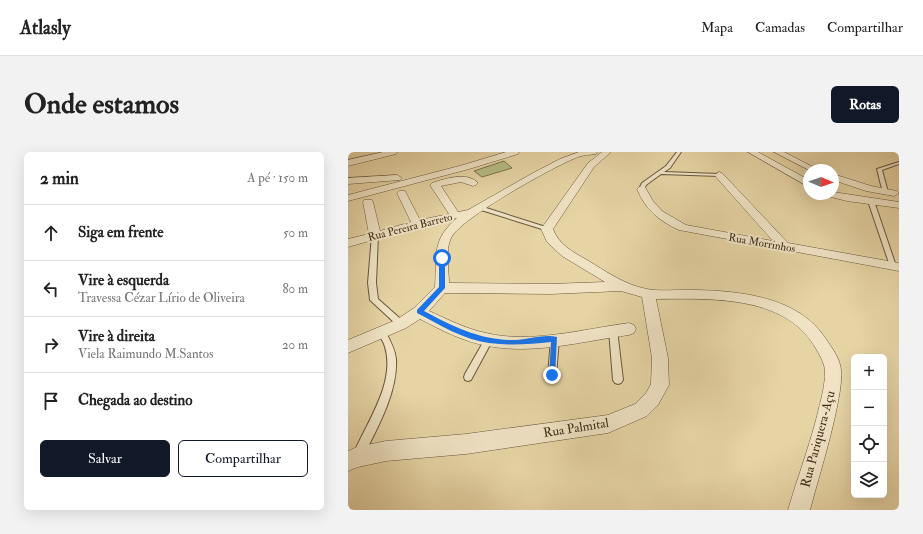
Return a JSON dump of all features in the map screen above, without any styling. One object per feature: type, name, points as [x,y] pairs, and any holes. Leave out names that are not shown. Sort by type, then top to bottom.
[{"type":"street","points":[[348,162],[393,152]]},
{"type":"street","points":[[348,208],[402,193],[514,152]]},
{"type":"street","points":[[348,347],[401,324],[420,312],[442,288],[442,258],[446,235],[453,226],[476,210],[563,161],[576,155],[593,152]]},
{"type":"street","points":[[607,152],[591,165],[547,229],[551,240],[566,253],[621,286],[648,294]]},
{"type":"street","points":[[752,152],[803,181]]},
{"type":"street","points":[[778,152],[803,164]]},
{"type":"street","points":[[719,175],[785,247]]},
{"type":"street","points":[[839,179],[869,189],[893,192],[898,205],[839,196]]},
{"type":"street","points":[[348,198],[435,180]]},
{"type":"street","points":[[435,180],[455,216]]},
{"type":"street","points":[[348,182],[470,180],[473,183]]},
{"type":"street","name":"Rua Morrinhos","points":[[642,189],[653,209],[662,217],[683,228],[897,268]]},
{"type":"street","points":[[402,193],[417,224]]},
{"type":"street","points":[[368,202],[375,234]]},
{"type":"street","name":"Rua Pereira Barreto","points":[[348,243],[375,234],[476,210]]},
{"type":"street","points":[[442,288],[550,289],[621,286]]},
{"type":"street","name":"Rua Palmital","points":[[352,459],[386,451],[466,444],[608,424],[627,418],[641,410],[652,399],[660,386],[660,358],[648,294]]},
{"type":"street","name":"Rua Pariquera-Açu","points":[[648,294],[751,300],[772,306],[794,315],[813,329],[823,343],[833,369],[832,387],[826,420],[799,510]]},
{"type":"street","points":[[420,312],[456,331],[488,341],[517,342],[555,339],[629,329]]},
{"type":"lane","points":[[642,189],[649,180],[662,173],[679,152]]},
{"type":"lane","points":[[893,192],[880,169],[899,163]]},
{"type":"lane","points":[[662,173],[719,175]]},
{"type":"lane","points":[[870,201],[897,268]]},
{"type":"lane","points":[[476,210],[547,229]]},
{"type":"lane","points":[[375,234],[372,283],[374,300],[401,324]]},
{"type":"lane","points":[[613,330],[618,380]]},
{"type":"lane","points":[[352,459],[380,407],[392,373],[390,347],[382,333]]},
{"type":"lane","points":[[552,375],[555,339]]},
{"type":"lane","points":[[468,377],[488,341]]},
{"type":"green space","points":[[504,161],[512,168],[482,177],[474,171]]},
{"type":"route","points":[[442,258],[442,288],[420,312],[456,331],[488,341],[517,342],[555,339],[552,375]]}]
